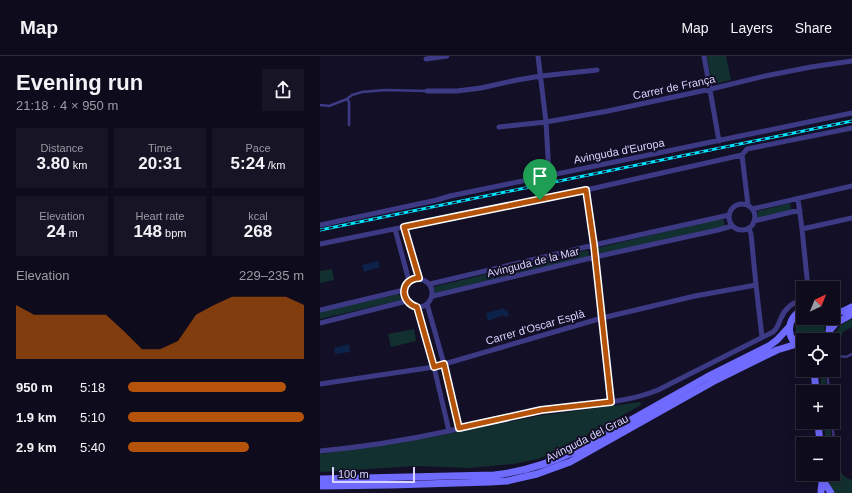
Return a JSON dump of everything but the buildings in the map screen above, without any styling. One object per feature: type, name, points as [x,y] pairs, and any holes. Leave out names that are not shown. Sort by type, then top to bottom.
[{"type":"main road","points":[[840,311],[852,307]]},
{"type":"main road","name":"Avinguda del Grau","points":[[320,479],[494,475],[539,466],[576,451],[707,377],[769,346],[789,327],[790,322],[796,313]]},
{"type":"main road","points":[[830,330],[836,323],[852,314]]},
{"type":"main road","points":[[829,333],[830,325]]},
{"type":"main road","points":[[789,327],[792,339],[796,342]]},
{"type":"main road","name":"Avinguda del Grau","points":[[320,486],[490,482],[507,481],[537,474],[560,466],[578,457],[716,380],[777,350],[796,347]]},
{"type":"main road","points":[[821,493],[822,481]]},
{"type":"main road","points":[[825,481],[831,493]]},
{"type":"street","points":[[426,59],[447,56]]},
{"type":"street","points":[[538,56],[546,122],[550,175]]},
{"type":"street","points":[[704,56],[719,141]]},
{"type":"street","name":"Carrer de França","points":[[499,127],[546,122],[608,111],[773,74],[852,61]]},
{"type":"street","points":[[427,91],[457,91],[481,88],[541,76],[597,70]]},
{"type":"street","name":"Avinguda d'Europa","points":[[320,225],[450,196],[852,113]]},
{"type":"street","points":[[320,244],[395,230],[586,190],[742,155],[747,149],[852,128]]},
{"type":"street","points":[[742,155],[750,207],[755,214],[753,224],[749,228],[746,230],[738,230],[732,226],[729,221],[729,215],[732,208],[736,205],[740,204],[750,207],[798,199],[852,186]]},
{"type":"street","points":[[586,190],[594,245],[611,402]]},
{"type":"street","points":[[798,199],[807,281]]},
{"type":"street","points":[[754,221],[800,210]]},
{"type":"street","name":"Avinguda de la Mar","points":[[430,284],[729,215]]},
{"type":"street","points":[[802,229],[852,218]]},
{"type":"street","name":"Avinguda de la Mar","points":[[432,296],[732,226]]},
{"type":"street","points":[[404,227],[419,278]]},
{"type":"street","points":[[749,228],[751,234],[762,337]]},
{"type":"street","points":[[395,230],[409,281]]},
{"type":"street","points":[[419,278],[430,284],[433,290],[430,302],[417,307],[413,306],[407,301],[404,296],[404,290],[409,281],[419,278]]},
{"type":"street","name":"Carrer d'Oscar Esplà","points":[[320,384],[434,367],[602,318],[695,296],[756,286]]},
{"type":"street","points":[[320,310],[404,290]]},
{"type":"street","points":[[320,323],[407,301]]},
{"type":"street","points":[[320,451],[377,444],[449,431],[541,410],[621,401],[641,396],[658,390],[776,330],[781,316],[789,307],[796,303]]},
{"type":"street","points":[[427,304],[444,364],[459,428]]},
{"type":"street","points":[[417,307],[434,367],[449,431]]},
{"type":"lane","points":[[320,105],[329,106],[362,92],[385,90],[427,91]]},
{"type":"lane","points":[[346,99],[348,102],[349,125]]},
{"type":"lane","points":[[840,356],[846,357],[852,354]]},
{"type":"green space","points":[[707,56],[726,56],[731,80],[712,85]]},
{"type":"green space","points":[[790,203],[791,210],[758,218],[758,211]]},
{"type":"green space","points":[[723,218],[725,226],[598,254],[597,248]]},
{"type":"green space","points":[[588,250],[589,256],[435,293],[433,287]]},
{"type":"green space","points":[[332,269],[334,280],[320,283],[320,271]]},
{"type":"green space","points":[[399,294],[401,300],[320,319],[320,312]]},
{"type":"green space","points":[[852,319],[852,327],[843,332],[840,340],[840,333],[836,333],[836,331]]},
{"type":"green space","points":[[796,325],[824,325],[825,329],[824,333],[796,333]]},
{"type":"green space","points":[[414,329],[416,341],[391,347],[388,334]]},
{"type":"green space","points":[[820,377],[826,377],[826,385],[821,385]]},
{"type":"green space","points":[[640,402],[641,405],[573,443],[538,459],[514,464],[469,468],[416,466],[320,472],[320,454],[438,436],[538,416]]},
{"type":"green space","points":[[825,429],[831,429],[831,437],[825,437]]},
{"type":"green space","points":[[840,469],[842,474],[848,479],[852,480],[852,493],[835,493],[830,482],[840,481]]},
{"type":"water","points":[[378,261],[380,267],[364,272],[362,265]]},
{"type":"water","points":[[504,308],[505,311],[507,310],[509,316],[505,317],[504,315],[488,321],[486,313]]},
{"type":"water","points":[[349,344],[350,352],[335,354],[334,348]]},
{"type":"railway","points":[[320,230],[852,121]]},
{"type":"route","points":[[586,190],[594,245],[611,402],[541,410],[459,428],[444,364],[434,367],[417,307],[410,304],[404,296],[405,287],[409,281],[419,278],[404,227],[540,200],[586,190]]}]
